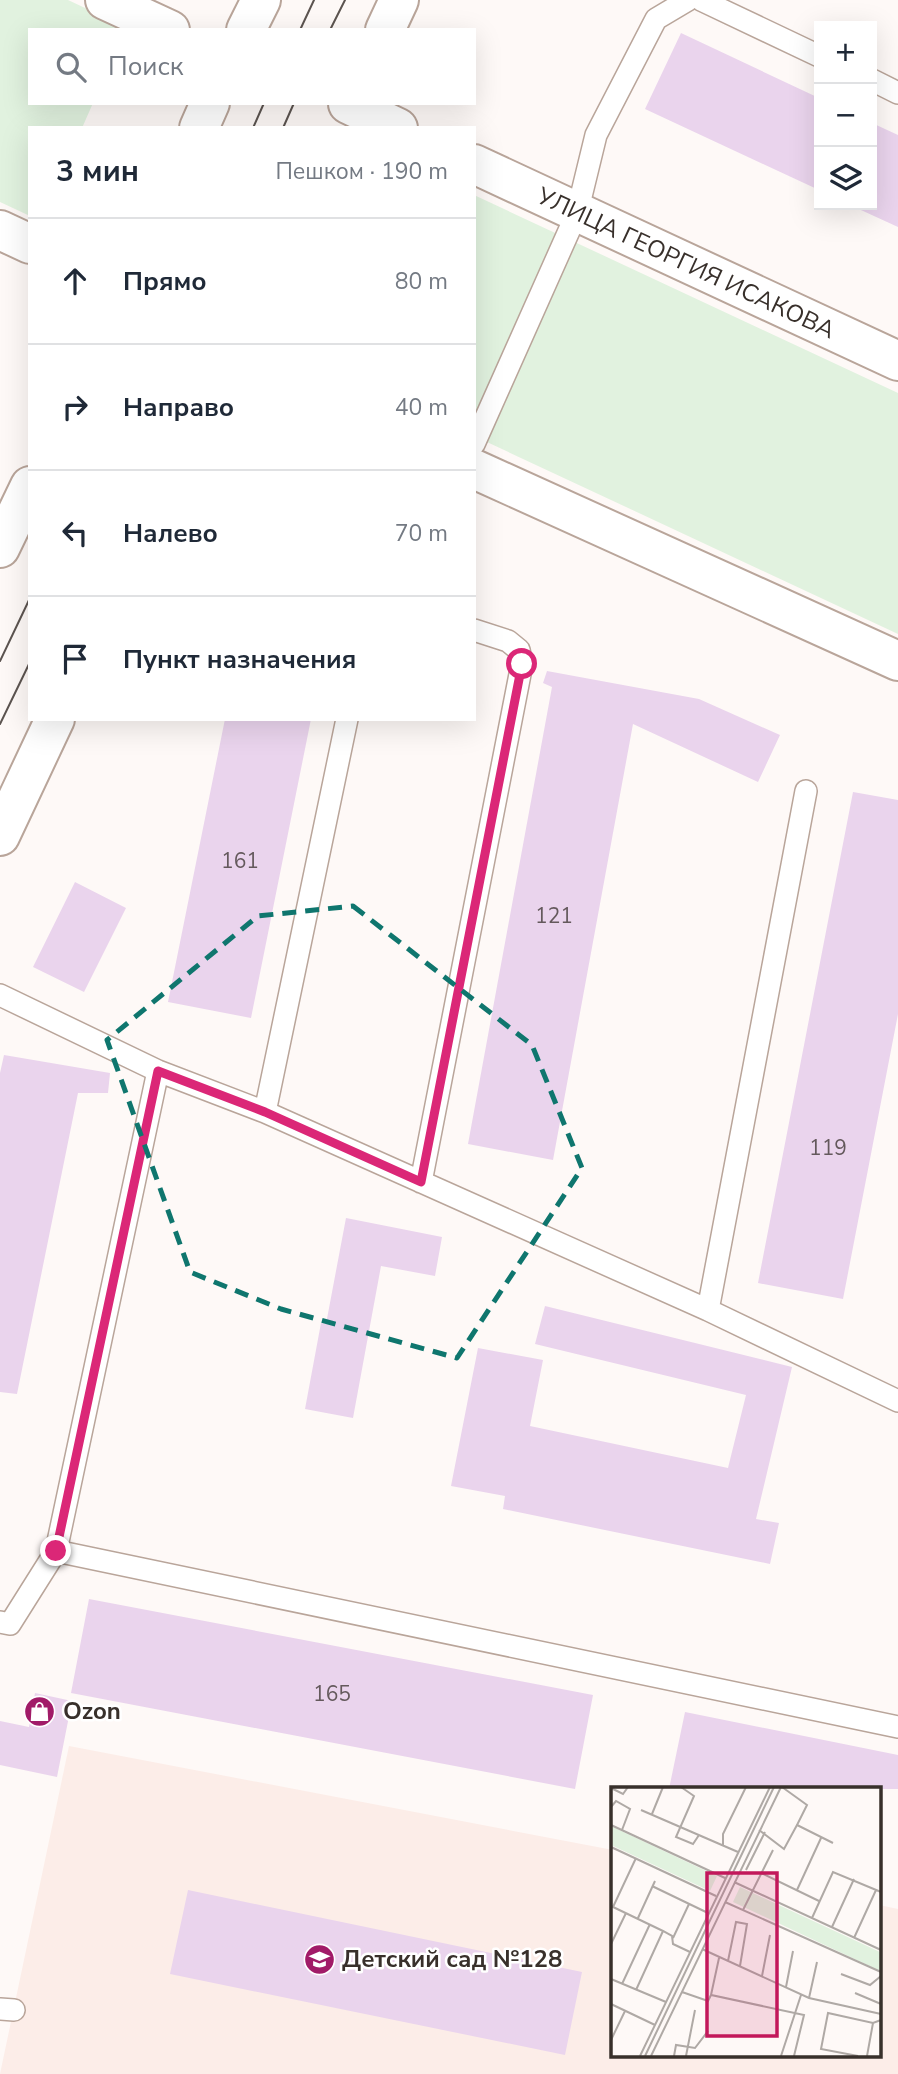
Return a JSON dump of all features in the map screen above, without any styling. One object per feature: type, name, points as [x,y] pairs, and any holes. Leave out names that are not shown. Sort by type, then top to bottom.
[{"type":"street","points":[[105,0],[166,28]]},
{"type":"street","points":[[247,28],[261,0]]},
{"type":"street","points":[[386,28],[399,0]]},
{"type":"street","points":[[200,126],[210,105]]},
{"type":"street","points":[[345,112],[391,126]]},
{"type":"street","name":"УЛИЦА ГЕОРГИЯ ИСАКОВА","points":[[476,165],[898,361]]},
{"type":"street","points":[[0,230],[28,243]]},
{"type":"street","points":[[476,470],[898,662]]},
{"type":"street","points":[[0,548],[17,494]]},
{"type":"street","points":[[0,836],[54,721]]},
{"type":"lane","points":[[476,440],[577,213],[596,135],[656,19],[688,0]]},
{"type":"lane","points":[[701,0],[814,54]]},
{"type":"lane","points":[[877,82],[898,93]]},
{"type":"lane","points":[[421,1182],[522,664],[519,650],[508,641],[476,631]]},
{"type":"lane","points":[[265,1112],[347,721]]},
{"type":"lane","points":[[708,1310],[806,791]]},
{"type":"lane","points":[[0,995],[158,1071],[265,1112],[708,1310],[898,1401]]},
{"type":"lane","points":[[0,1622],[10,1624],[56,1551],[158,1071]]},
{"type":"lane","points":[[56,1551],[898,1727]]},
{"type":"highlighted area","points":[[353,906],[532,1045],[582,1168],[457,1358],[281,1309],[190,1272],[107,1040],[258,916]]},
{"type":"shaded area","name":"Детский сад №128","points":[[69,1746],[611,1850],[611,2056],[880,2056],[880,1905],[898,1909],[898,2074],[0,2074]]},
{"type":"green space","points":[[0,0],[68,0],[128,28],[28,28],[28,105],[92,105],[83,126],[28,126],[28,215],[0,202]]},
{"type":"green space","points":[[476,196],[898,393],[898,634],[476,437]]},
{"type":"building","points":[[681,33],[814,96],[814,188],[645,109]]},
{"type":"building","points":[[877,125],[898,135],[898,227],[861,210],[877,210]]},
{"type":"building","points":[[547,671],[699,699],[780,735],[758,782],[633,724],[553,1160],[468,1144],[552,687],[543,683]]},
{"type":"building","points":[[225,721],[311,721],[251,1018],[168,1002]]},
{"type":"building","points":[[853,792],[898,800],[898,1014],[843,1299],[758,1283]]},
{"type":"building","points":[[75,882],[126,908],[84,992],[33,967]]},
{"type":"building","points":[[4,1055],[110,1073],[108,1093],[78,1093],[17,1394],[0,1392],[0,1073]]},
{"type":"building","points":[[346,1218],[442,1237],[435,1276],[381,1266],[353,1418],[305,1409],[321,1323],[326,1324]]},
{"type":"building","points":[[545,1306],[792,1367],[756,1519],[779,1523],[770,1564],[503,1509],[505,1496],[451,1486],[478,1348],[543,1360],[530,1426],[728,1468],[746,1395],[535,1344]]},
{"type":"building","points":[[89,1599],[593,1695],[575,1789],[71,1693]]},
{"type":"building","points":[[35,1693],[72,1701],[57,1777],[0,1765],[0,1721],[29,1727]]},
{"type":"building","points":[[685,1712],[898,1755],[898,1789],[669,1787]]},
{"type":"building","points":[[188,1890],[582,1972],[565,2055],[170,1974]]},
{"type":"tram line","points":[[301,28],[314,0]]},
{"type":"tram line","points":[[331,28],[345,0]]},
{"type":"tram line","points":[[254,126],[263,105]]},
{"type":"tram line","points":[[284,126],[293,105]]},
{"type":"tram line","points":[[0,661],[28,602]]},
{"type":"tram line","points":[[0,724],[28,666]]},
{"type":"place","name":"Ozon","points":[[40,1711]]},
{"type":"place","name":"Детский сад №128","points":[[319,1959]]},
{"type":"route","points":[[56,1551],[158,1071],[265,1112],[421,1182],[522,664]]}]
